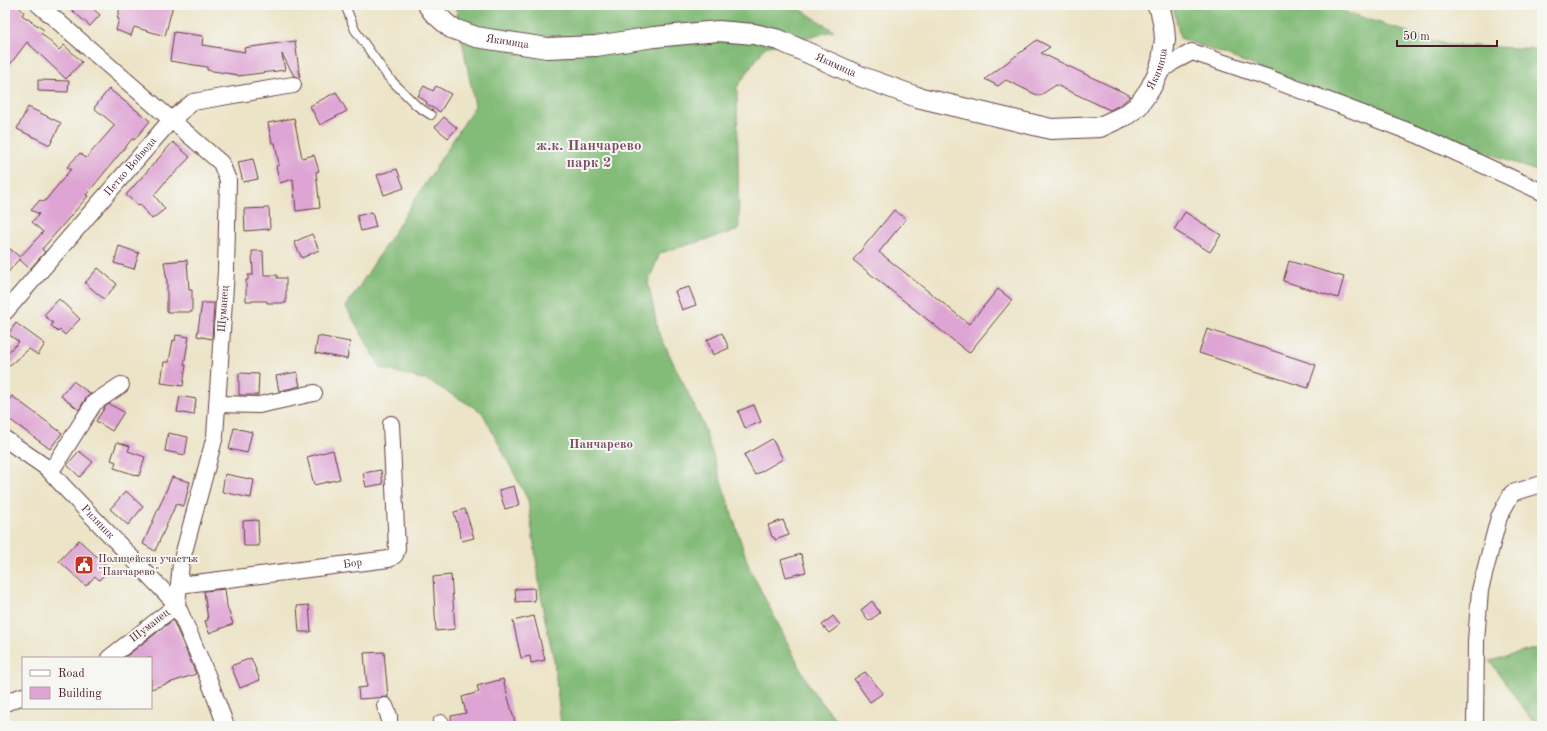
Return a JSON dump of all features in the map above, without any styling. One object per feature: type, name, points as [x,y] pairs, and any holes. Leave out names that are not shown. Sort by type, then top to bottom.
[{"type":"street","name":"Шуманец","points":[[39,5],[221,163],[228,180],[226,271],[215,436],[181,563],[177,605],[109,657]]},
{"type":"street","name":"Якимица","points":[[428,5],[433,12],[451,28],[476,37],[547,48],[596,46],[654,37],[718,31],[754,34],[779,40],[862,77],[916,97],[1051,129],[1100,127],[1126,115],[1138,106],[1150,89],[1162,61],[1165,39],[1164,27],[1160,8],[1157,5]]},
{"type":"street","points":[[1158,73],[1173,62],[1192,52],[1266,77],[1418,135],[1542,192]]},
{"type":"street","name":"Петко Войвода","points":[[5,312],[171,120],[193,102],[293,85]]},
{"type":"street","points":[[47,468],[54,465],[94,403],[121,385]]},
{"type":"street","points":[[217,404],[259,405],[314,393]]},
{"type":"street","name":"Бор","points":[[179,585],[389,559],[395,555],[397,549],[391,424]]},
{"type":"street","name":"Риляник","points":[[5,439],[47,468],[70,494],[177,605],[208,675],[226,726]]},
{"type":"street","points":[[1475,726],[1476,641],[1480,590],[1499,517],[1512,492],[1542,484]]},
{"type":"street","points":[[5,703],[22,696]]},
{"type":"street","points":[[385,706],[389,716],[389,726]]},
{"type":"lane","points":[[345,5],[355,30],[388,77],[417,106],[431,115]]},
{"type":"green space","points":[[455,5],[794,5],[834,31],[765,47],[737,87],[739,230],[660,253],[648,282],[658,331],[702,422],[749,567],[811,689],[841,726],[561,726],[554,660],[543,610],[528,500],[482,412],[429,381],[381,368],[346,307],[475,106]]},
{"type":"green space","points":[[1173,5],[1324,5],[1448,45],[1542,49],[1542,173],[1180,38]]},
{"type":"green space","points":[[1542,647],[1542,726],[1536,726],[1490,661]]},
{"type":"building","points":[[5,5],[16,5],[24,12],[22,15],[44,30],[41,33],[59,50],[64,45],[82,62],[66,79],[27,42],[5,71]]},
{"type":"building","points":[[66,5],[89,5],[100,15],[90,26]]},
{"type":"building","points":[[121,5],[173,5],[165,36],[134,27],[131,36],[116,30],[119,19],[117,18]]},
{"type":"building","points":[[174,32],[203,36],[202,45],[245,52],[244,48],[295,41],[300,78],[294,76],[282,54],[285,70],[238,76],[207,70],[207,67],[170,61]]},
{"type":"building","points":[[1037,40],[1050,47],[1041,53],[1131,96],[1120,105],[1110,110],[1056,85],[1039,96],[1006,80],[998,86],[985,79]]},
{"type":"building","points":[[38,80],[69,81],[68,92],[38,91]]},
{"type":"building","points":[[424,86],[433,91],[436,86],[451,94],[440,112],[426,104],[427,102],[418,96]]},
{"type":"building","points":[[109,89],[150,121],[134,140],[132,139],[86,195],[88,196],[42,249],[45,252],[30,269],[19,259],[5,276],[5,245],[20,257],[43,232],[32,222],[39,214],[31,210],[40,200],[44,202],[71,169],[67,167],[80,153],[86,158],[115,125],[94,108]]},
{"type":"building","points":[[336,92],[347,111],[320,125],[310,106]]},
{"type":"building","points":[[28,107],[61,123],[50,145],[17,129]]},
{"type":"building","points":[[444,117],[457,128],[448,138],[435,127]]},
{"type":"building","points":[[294,118],[302,158],[314,155],[319,171],[316,172],[320,208],[296,211],[293,179],[280,183],[276,166],[279,165],[275,143],[272,143],[268,123]]},
{"type":"building","points":[[173,142],[190,157],[172,176],[171,175],[154,195],[165,209],[152,219],[140,204],[139,206],[126,195]]},
{"type":"building","points":[[253,159],[258,179],[243,182],[238,162]]},
{"type":"building","points":[[397,169],[404,188],[384,195],[377,175]]},
{"type":"building","points":[[269,208],[270,229],[245,231],[244,209]]},
{"type":"building","points":[[894,210],[906,219],[879,252],[969,324],[998,289],[1012,300],[969,353],[853,260]]},
{"type":"building","points":[[372,212],[376,227],[361,231],[357,216]]},
{"type":"building","points":[[1185,212],[1221,235],[1210,252],[1174,230]]},
{"type":"building","points":[[312,234],[319,250],[302,258],[294,242]]},
{"type":"building","points":[[119,246],[139,253],[134,269],[114,263]]},
{"type":"building","points":[[252,251],[263,251],[264,275],[277,275],[277,278],[286,278],[286,303],[246,301],[246,280],[248,280],[248,275],[253,275]]},
{"type":"building","points":[[187,260],[189,290],[192,290],[192,312],[167,312],[167,281],[164,262]]},
{"type":"building","points":[[1289,261],[1344,277],[1338,298],[1283,281]]},
{"type":"building","points":[[98,268],[117,284],[104,299],[85,283]]},
{"type":"building","points":[[689,287],[696,305],[682,310],[675,291]]},
{"type":"building","points":[[59,299],[80,319],[65,335],[60,330],[58,332],[51,325],[53,323],[44,315]]},
{"type":"building","points":[[202,303],[214,303],[212,339],[197,336]]},
{"type":"building","points":[[16,323],[45,344],[38,355],[29,349],[5,369],[5,355],[19,342],[8,334]]},
{"type":"building","points":[[1207,329],[1316,365],[1308,388],[1199,353]]},
{"type":"building","points":[[722,333],[729,348],[713,355],[707,340]]},
{"type":"building","points":[[176,335],[189,337],[184,365],[186,365],[183,386],[161,383],[164,362],[169,362],[173,340],[175,341]]},
{"type":"building","points":[[318,336],[350,342],[347,359],[315,353]]},
{"type":"building","points":[[297,372],[300,386],[279,391],[276,376]]},
{"type":"building","points":[[239,373],[259,374],[258,395],[239,395]]},
{"type":"building","points":[[73,381],[91,394],[86,398],[79,410],[61,396]]},
{"type":"building","points":[[12,396],[62,433],[50,449],[5,416],[5,406]]},
{"type":"building","points":[[180,396],[196,399],[194,415],[177,412]]},
{"type":"building","points":[[109,404],[124,412],[112,431],[96,421],[105,407]]},
{"type":"building","points":[[754,405],[761,422],[745,428],[738,411]]},
{"type":"building","points":[[234,428],[252,432],[247,453],[229,449]]},
{"type":"building","points":[[168,433],[188,437],[185,455],[165,451]]},
{"type":"building","points":[[772,439],[783,459],[755,475],[744,455]]},
{"type":"building","points":[[117,442],[130,446],[128,451],[145,457],[139,476],[114,468],[116,462],[111,460]]},
{"type":"building","points":[[333,450],[340,479],[314,485],[307,457]]},
{"type":"building","points":[[79,451],[93,462],[80,477],[67,465]]},
{"type":"building","points":[[381,470],[383,484],[366,487],[363,473]]},
{"type":"building","points":[[225,474],[254,480],[251,498],[222,492]]},
{"type":"building","points":[[172,477],[190,482],[184,506],[176,504],[155,551],[143,544]]},
{"type":"building","points":[[514,486],[519,505],[505,509],[499,490]]},
{"type":"building","points":[[126,491],[143,507],[128,525],[110,509]]},
{"type":"building","points":[[465,509],[474,538],[462,541],[454,512]]},
{"type":"building","points":[[258,520],[259,546],[244,546],[243,521]]},
{"type":"building","points":[[783,520],[789,535],[775,540],[774,537],[772,537],[768,525]]},
{"type":"building","name":"Полицейски участък \"Панчарево\"","points":[[79,540],[110,569],[99,580],[95,576],[86,586],[59,561]]},
{"type":"building","points":[[801,554],[806,572],[786,577],[781,560]]},
{"type":"building","points":[[451,575],[455,629],[436,631],[433,577]]},
{"type":"building","points":[[534,588],[535,601],[516,602],[515,589]]},
{"type":"building","points":[[225,589],[227,606],[233,624],[209,633],[205,621],[208,620],[204,591]]},
{"type":"building","points":[[872,601],[880,613],[869,621],[861,610]]},
{"type":"building","points":[[309,605],[311,632],[299,632],[297,606]]},
{"type":"building","points":[[534,616],[545,660],[531,663],[530,656],[521,658],[513,621]]},
{"type":"building","points":[[833,616],[840,625],[829,633],[822,625]]},
{"type":"building","points":[[173,620],[196,674],[152,689],[152,657],[125,657]]},
{"type":"building","points":[[384,652],[388,697],[359,699],[358,688],[367,687],[364,653]]},
{"type":"building","points":[[251,658],[260,680],[240,688],[231,666]]},
{"type":"building","points":[[865,672],[883,693],[870,702],[854,679]]},
{"type":"building","points":[[503,679],[516,726],[452,726],[451,716],[466,713],[462,697],[479,692],[477,686]]},
{"type":"place","name":"Полицейски участък \"Панчарево\"","points":[[84,565]]},
{"type":"district","name":"ж.к. Панчарево парк 2","points":[[589,154]]},
{"type":"district","name":"Панчарево","points":[[601,444]]}]
